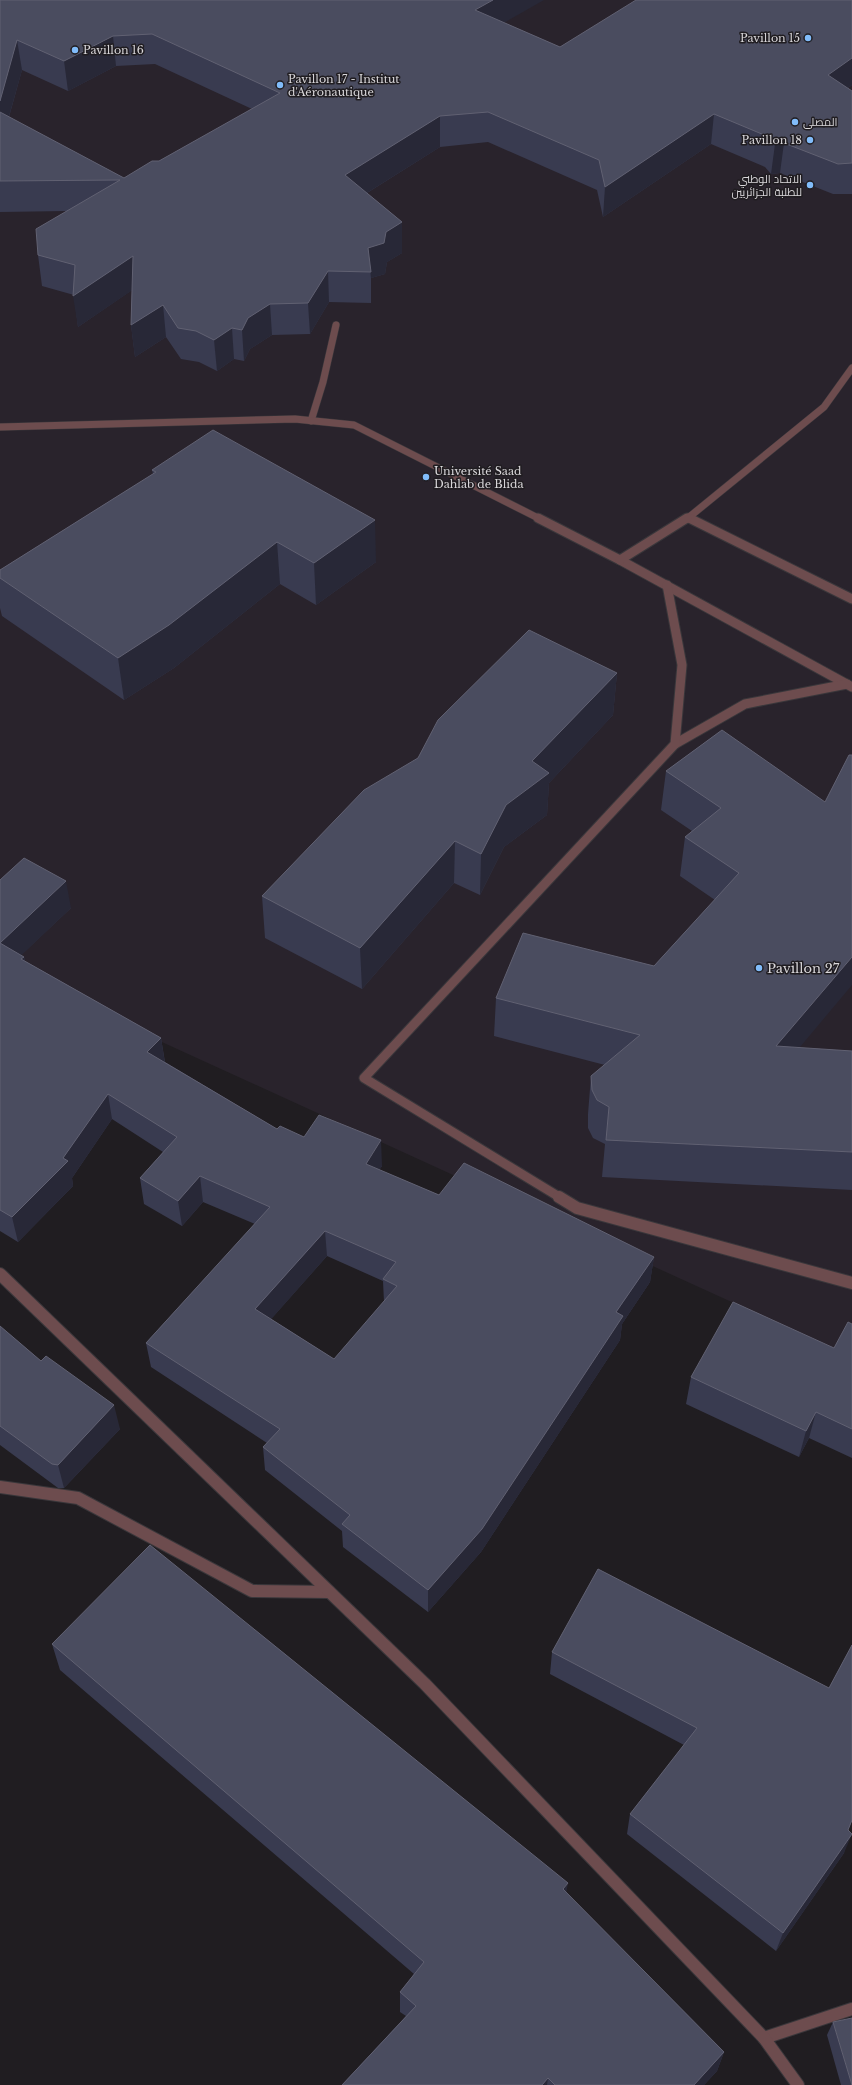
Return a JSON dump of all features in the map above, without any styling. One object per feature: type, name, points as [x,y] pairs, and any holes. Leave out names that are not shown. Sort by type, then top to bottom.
[{"type":"street","points":[[311,421],[324,382],[336,325]]},
{"type":"street","points":[[620,560],[688,518],[824,407],[852,368]]},
{"type":"street","points":[[0,428],[294,420],[354,425],[620,560],[849,686]]},
{"type":"street","points":[[688,518],[852,599]]},
{"type":"street","points":[[666,585],[682,665],[675,744]]},
{"type":"street","points":[[849,686],[745,704],[675,744],[364,1078],[577,1208],[852,1283]]},
{"type":"street","points":[[0,1274],[425,1684],[764,2038],[798,2085]]},
{"type":"street","points":[[0,1487],[78,1498],[252,1591],[329,1592]]},
{"type":"street","points":[[764,2038],[852,2009]]},
{"type":"shaded area","name":"Université Saad Dahlab de Blida","points":[[0,0],[852,0],[852,1357],[48,990],[0,954]]},
{"type":"building","points":[[0,0],[493,0],[475,10],[560,47],[636,0],[852,0],[852,58],[828,75],[852,91],[852,163],[838,164],[784,143],[775,144],[769,137],[714,114],[605,187],[599,160],[488,112],[440,116],[345,175],[402,222],[386,232],[384,243],[368,248],[371,272],[328,271],[308,303],[270,304],[248,318],[242,330],[232,328],[214,340],[196,331],[178,328],[163,305],[131,325],[133,256],[73,296],[75,265],[38,255],[36,229],[120,180],[0,181],[0,112],[124,178],[152,161],[159,161],[280,93],[152,34],[113,36],[64,61],[17,40],[0,101]]},
{"type":"building","points":[[213,430],[375,520],[314,563],[277,542],[169,625],[118,658],[0,578],[0,570],[156,472],[152,470]]},
{"type":"building","points":[[529,630],[617,673],[532,761],[549,773],[506,805],[481,854],[455,841],[360,948],[262,896],[364,790],[418,758],[438,720]]},
{"type":"building","points":[[722,730],[825,802],[849,755],[852,755],[852,957],[776,1046],[852,1051],[852,1152],[606,1140],[609,1107],[597,1100],[592,1090],[591,1076],[640,1035],[496,998],[523,933],[654,966],[739,873],[685,837],[721,808],[666,771]]},
{"type":"building","points":[[24,858],[66,881],[0,943],[0,880]]},
{"type":"building","points":[[0,943],[24,957],[21,959],[161,1038],[147,1052],[277,1129],[280,1126],[304,1137],[319,1115],[381,1140],[366,1164],[439,1195],[464,1163],[654,1257],[616,1312],[623,1316],[482,1529],[428,1590],[342,1524],[350,1515],[263,1447],[280,1429],[146,1343],[270,1207],[200,1176],[178,1201],[140,1178],[177,1137],[108,1094],[63,1158],[68,1161],[12,1217],[0,1210]],"holes":[[[325,1231],[396,1262],[383,1279],[397,1286],[334,1359],[255,1309]]]},
{"type":"building","points":[[733,1302],[834,1348],[848,1322],[852,1324],[852,1429],[816,1412],[806,1431],[691,1377]]},
{"type":"building","points":[[0,1326],[41,1361],[46,1356],[114,1405],[58,1465],[52,1464],[0,1426]]},
{"type":"building","points":[[150,1545],[568,1883],[563,1889],[724,2052],[694,2085],[555,2085],[548,2078],[542,2085],[342,2085],[416,2006],[400,1992],[424,1962],[52,1644]]},
{"type":"building","points":[[598,1569],[829,1688],[852,1645],[852,1820],[848,1830],[852,1834],[783,1933],[630,1814],[697,1728],[552,1652]]},
{"type":"building","points":[[852,2018],[852,2085],[833,2022]]},
{"type":"place","name":"Pavillon 15","points":[[808,38]]},
{"type":"place","name":"Pavillon 16","points":[[75,50]]},
{"type":"place","name":"Pavillon 17 - Institut d'Aéronautique","points":[[280,85]]},
{"type":"place","name":"المصلى","points":[[795,122]]},
{"type":"place","name":"Pavillon 18","points":[[810,140]]},
{"type":"place","name":"الاتحاد الوطني للطلبة الجزائريين","points":[[810,185]]},
{"type":"place","name":"Université Saad Dahlab de Blida","points":[[426,477]]},
{"type":"place","name":"Pavillon 27","points":[[759,968]]}]
